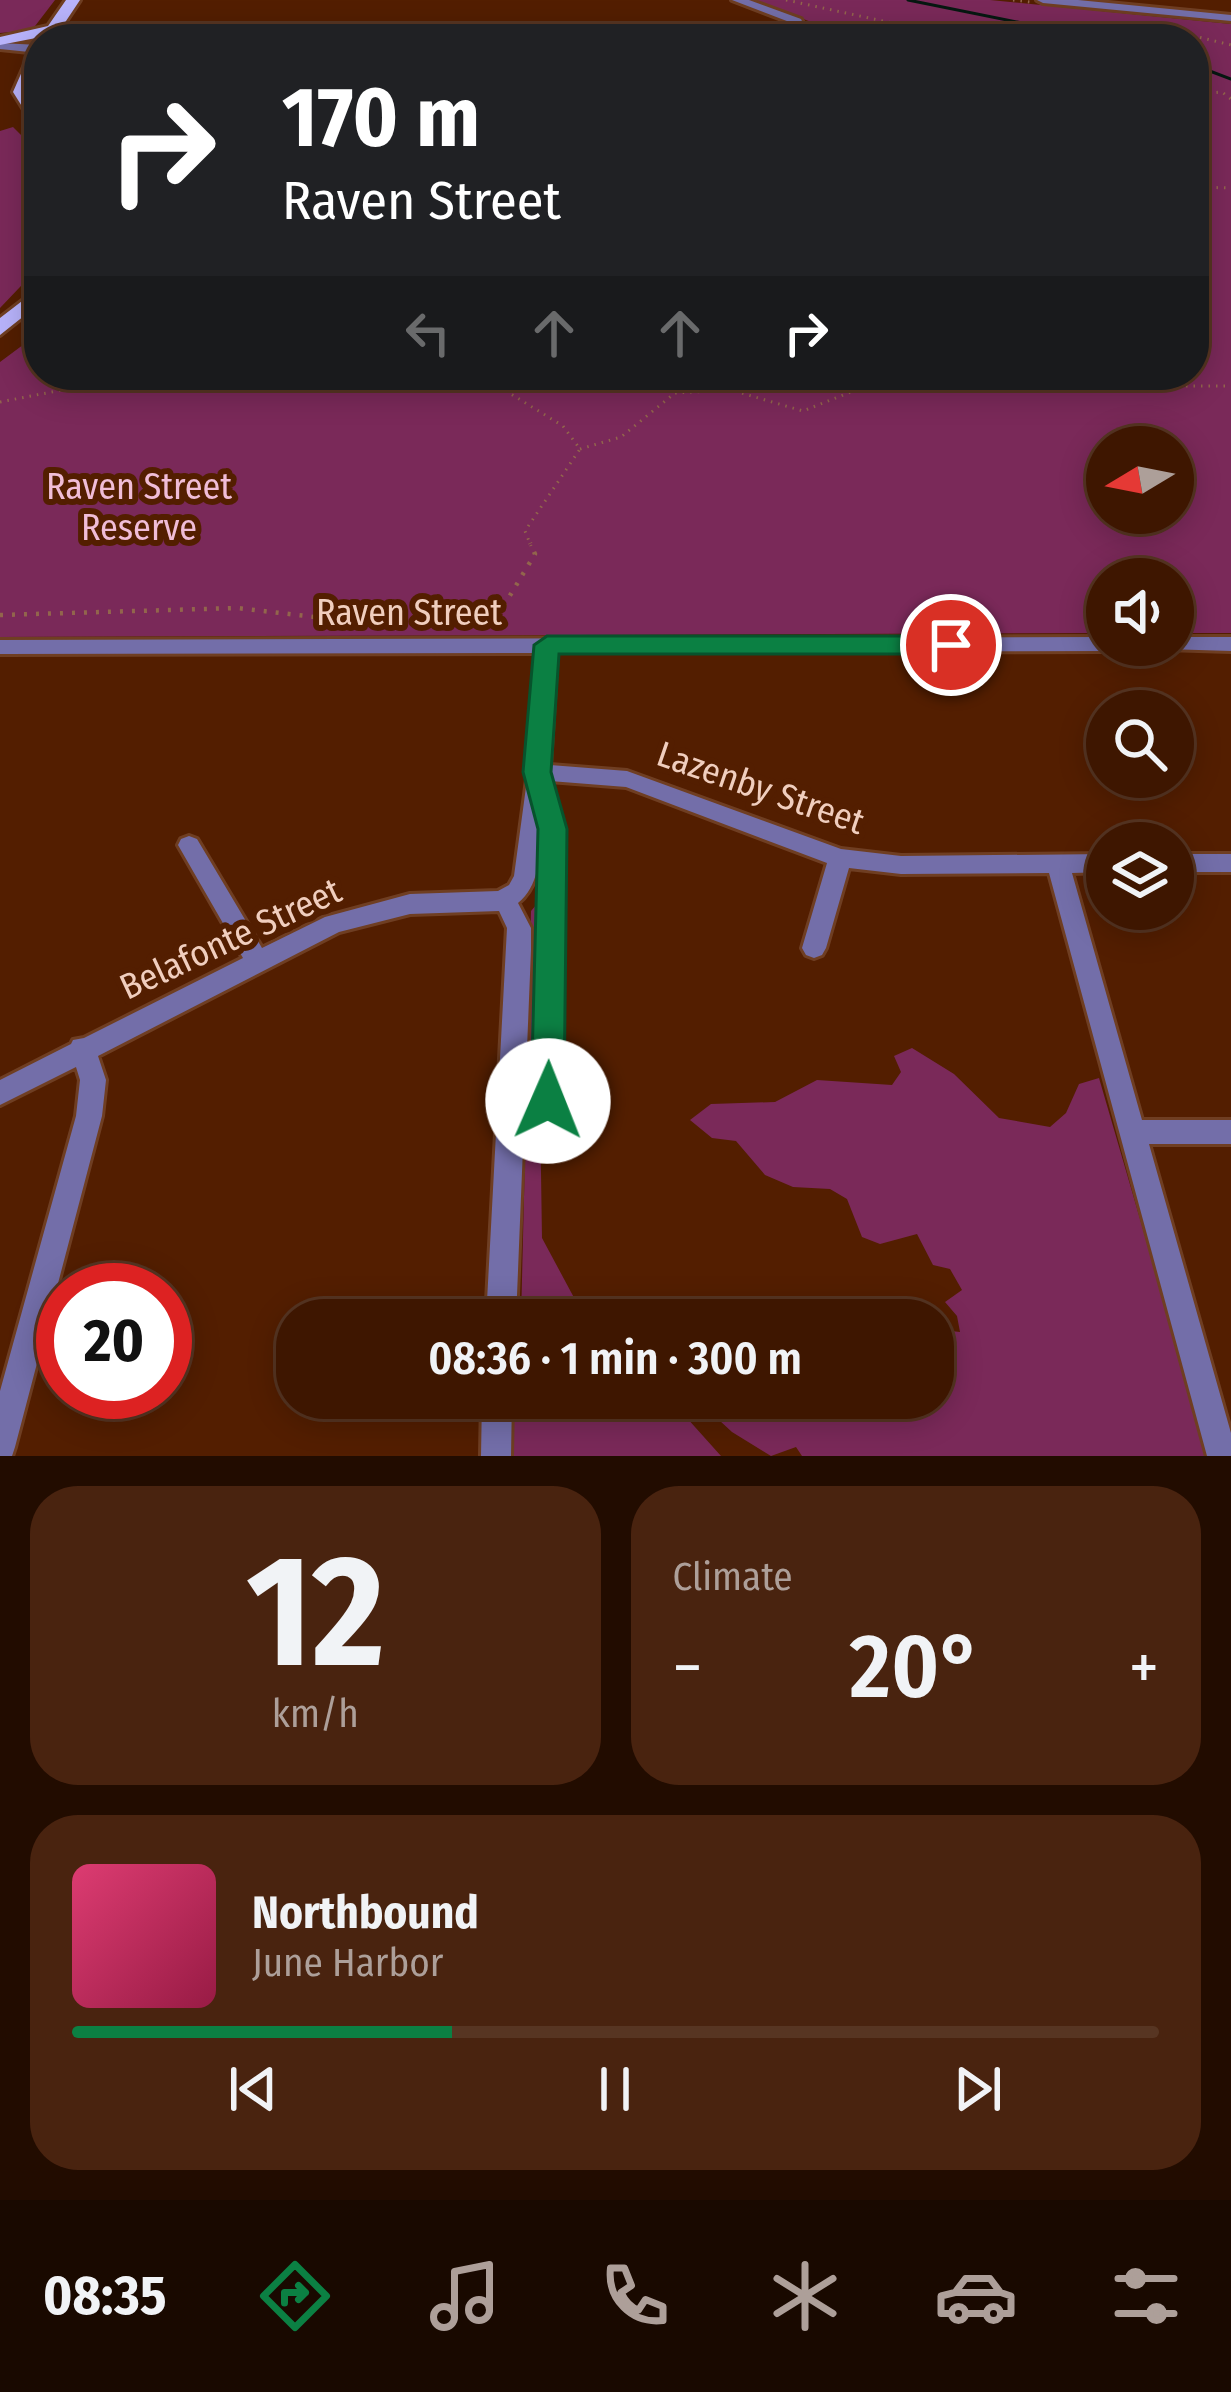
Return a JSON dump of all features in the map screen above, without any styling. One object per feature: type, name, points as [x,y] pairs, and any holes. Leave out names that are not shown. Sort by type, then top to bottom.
[{"type":"main road","points":[[0,329],[24,307]]},
{"type":"main road","points":[[0,341],[24,321]]},
{"type":"street","points":[[738,0],[798,24]]},
{"type":"street","points":[[1043,0],[1231,18]]},
{"type":"street","name":"Raven Street","points":[[0,647],[1086,644]]},
{"type":"street","points":[[1194,644],[1231,644]]},
{"type":"street","points":[[501,1299],[519,950],[519,928],[505,899],[521,888],[525,877],[547,645]]},
{"type":"street","points":[[537,772],[553,829],[548,1101]]},
{"type":"street","name":"Lazenby Street","points":[[537,772],[627,778],[840,858],[901,865],[1086,863]]},
{"type":"street","points":[[189,845],[256,961]]},
{"type":"street","points":[[814,948],[840,858]]},
{"type":"street","points":[[1058,863],[1225,1451]]},
{"type":"street","points":[[1194,863],[1231,863]]},
{"type":"street","name":"Belafonte Street","points":[[0,1093],[333,924],[381,908],[505,899]]},
{"type":"street","points":[[0,1447],[89,1116],[93,1081],[82,1048]]},
{"type":"street","points":[[1132,1132],[1231,1132]]},
{"type":"street","points":[[496,1456],[497,1419]]},
{"type":"path","points":[[785,0],[896,24]]},
{"type":"path","points":[[0,402],[62,390]]},
{"type":"path","points":[[505,390],[562,425],[580,449]]},
{"type":"path","points":[[494,645],[497,616],[535,554],[525,532],[580,449],[628,433],[659,401],[685,394],[748,391],[803,410],[856,390]]},
{"type":"path","points":[[0,614],[39,618],[237,608],[402,628]]},
{"type":"green space","points":[[0,0],[55,0],[37,24],[0,33]]},
{"type":"green space","name":"Raven Street Reserve","points":[[753,0],[990,0],[1231,24],[1231,633],[1194,633],[1194,558],[1086,558],[1086,633],[0,637],[0,362],[24,344],[24,390],[1209,390],[1209,24],[814,24]]},
{"type":"green space","points":[[13,127],[24,138],[24,283],[0,308],[0,131]]},
{"type":"green space","points":[[537,904],[542,1238],[575,1299],[522,1299],[531,911]]},
{"type":"green space","points":[[912,1048],[954,1074],[999,1118],[1050,1127],[1066,1113],[1079,1084],[1099,1078],[1209,1456],[802,1456],[796,1447],[771,1456],[718,1419],[954,1419],[954,1331],[960,1332],[954,1299],[949,1299],[962,1290],[950,1269],[933,1265],[917,1234],[880,1244],[862,1237],[847,1199],[830,1189],[793,1187],[765,1175],[736,1141],[712,1138],[690,1120],[711,1104],[775,1102],[817,1080],[892,1085],[901,1072],[894,1056]]},
{"type":"green space","points":[[513,1419],[688,1419],[721,1456],[509,1456]]},
{"type":"waterway","points":[[908,0],[1027,24]]},
{"type":"waterway","points":[[1209,71],[1231,79]]},
{"type":"route","points":[[548,1101],[553,829],[537,772],[547,645],[951,645]]}]
